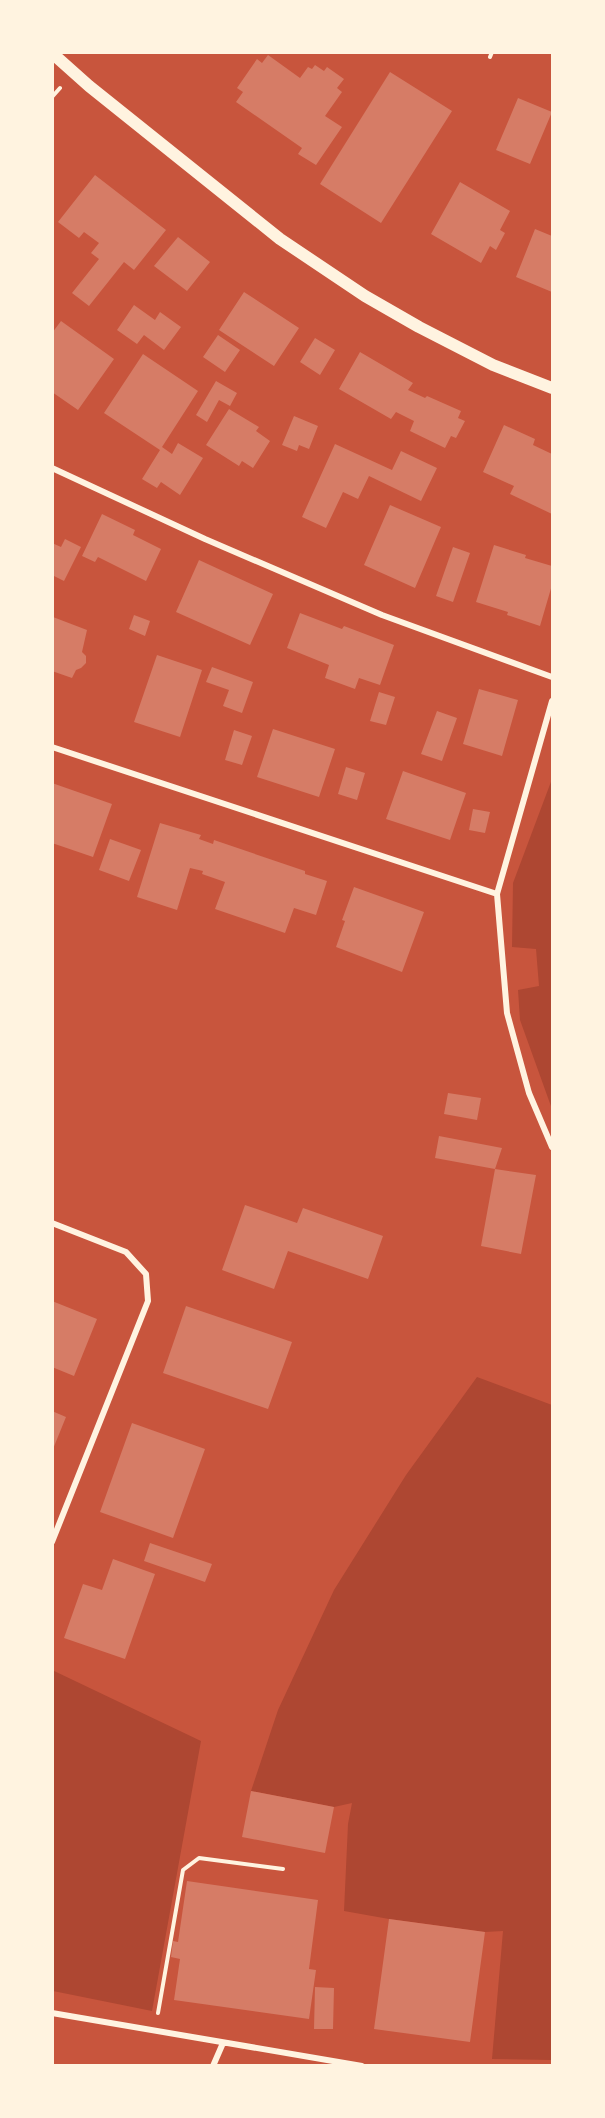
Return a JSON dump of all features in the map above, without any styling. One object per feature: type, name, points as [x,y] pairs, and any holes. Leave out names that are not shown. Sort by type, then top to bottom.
[{"type":"main road","points":[[52,53],[89,86],[280,239],[365,296],[493,365],[552,388]]},
{"type":"street","points":[[52,468],[205,539],[382,615],[552,676]]},
{"type":"street","points":[[552,701],[497,894],[507,1013],[529,1093],[552,1147]]},
{"type":"street","points":[[52,747],[497,894]]},
{"type":"street","points":[[52,1223],[126,1252],[146,1274],[148,1301],[52,1542]]},
{"type":"street","points":[[52,2013],[362,2066]]},
{"type":"street","points":[[213,2066],[223,2043]]},
{"type":"path","points":[[154,2031],[183,1870],[199,1858],[283,1869]]},
{"type":"shaded area","points":[[552,779],[552,1109],[520,1020],[518,990],[539,986],[536,949],[512,947],[513,883]]},
{"type":"shaded area","points":[[477,1377],[552,1405],[552,2060],[492,2059],[503,1931],[485,1932],[344,1911],[348,1824],[352,1803],[334,1807],[251,1791],[278,1710],[334,1590],[406,1475]]},
{"type":"shaded area","points":[[52,1670],[201,1741],[152,2011],[53,1991]]},
{"type":"building","points":[[268,55],[300,78],[308,67],[312,69],[315,65],[324,71],[327,67],[344,79],[337,88],[342,92],[325,116],[342,127],[316,165],[298,154],[302,148],[236,102],[243,92],[237,88],[257,59],[262,63]]},
{"type":"building","points":[[390,72],[452,111],[381,223],[320,184]]},
{"type":"building","points":[[518,98],[552,112],[530,164],[496,150]]},
{"type":"building","points":[[95,175],[166,230],[134,270],[124,262],[89,306],[72,293],[99,259],[91,253],[99,243],[84,232],[79,238],[58,222]]},
{"type":"building","points":[[460,182],[510,211],[500,230],[505,233],[496,250],[490,246],[481,263],[431,234]]},
{"type":"building","points":[[535,229],[552,236],[552,292],[516,277]]},
{"type":"building","points":[[178,237],[210,262],[187,291],[154,266]]},
{"type":"building","points":[[244,292],[299,328],[274,366],[219,330]]},
{"type":"building","points":[[134,305],[155,320],[160,312],[181,327],[164,350],[144,335],[137,344],[117,330]]},
{"type":"building","points":[[61,321],[114,359],[78,410],[52,392],[52,333]]},
{"type":"building","points":[[218,335],[240,350],[225,372],[203,357]]},
{"type":"building","points":[[315,338],[335,350],[320,375],[300,362]]},
{"type":"building","points":[[360,352],[413,383],[408,390],[461,411],[458,418],[465,421],[456,438],[451,436],[445,448],[410,431],[414,421],[396,412],[391,419],[339,389]]},
{"type":"building","points":[[143,354],[198,391],[162,447],[172,454],[178,443],[203,458],[180,495],[161,482],[157,488],[142,479],[160,450],[104,413]]},
{"type":"building","points":[[216,381],[237,393],[230,406],[219,400],[207,422],[196,415]]},
{"type":"building","points":[[229,409],[259,427],[256,431],[270,441],[253,468],[242,461],[239,466],[206,445]]},
{"type":"building","points":[[294,416],[318,426],[309,449],[299,445],[297,451],[282,445]]},
{"type":"building","points":[[504,425],[535,439],[533,445],[552,454],[552,514],[510,494],[514,486],[483,472]]},
{"type":"building","points":[[335,444],[392,470],[401,451],[437,468],[421,501],[369,476],[358,499],[343,492],[326,528],[302,517]]},
{"type":"building","points":[[390,505],[441,527],[415,588],[364,565]]},
{"type":"building","points":[[102,514],[135,530],[133,535],[161,549],[146,581],[98,557],[95,562],[82,556]]},
{"type":"building","points":[[65,539],[81,547],[64,581],[52,575],[52,543],[61,547]]},
{"type":"building","points":[[494,545],[552,566],[552,585],[540,626],[507,615],[508,612],[476,602]]},
{"type":"building","points":[[453,547],[470,553],[453,602],[436,596]]},
{"type":"building","points":[[199,560],[273,594],[250,645],[176,612]]},
{"type":"building","points":[[300,613],[342,629],[344,626],[394,645],[380,685],[359,678],[355,689],[325,678],[329,665],[287,648]]},
{"type":"building","points":[[134,615],[150,621],[145,636],[129,629]]},
{"type":"building","points":[[53,617],[87,630],[82,652],[86,656],[86,663],[76,670],[72,678],[52,671]]},
{"type":"building","points":[[157,655],[202,670],[180,737],[134,722]]},
{"type":"building","points":[[212,667],[253,682],[242,713],[223,706],[229,690],[206,682]]},
{"type":"building","points":[[479,689],[518,700],[502,756],[463,744]]},
{"type":"building","points":[[379,692],[395,697],[386,725],[370,721]]},
{"type":"building","points":[[437,711],[457,718],[442,761],[421,754]]},
{"type":"building","points":[[273,729],[335,749],[319,797],[257,777]]},
{"type":"building","points":[[234,730],[252,736],[242,765],[225,760]]},
{"type":"building","points":[[346,767],[365,773],[357,800],[338,794]]},
{"type":"building","points":[[403,771],[466,793],[450,840],[386,819]]},
{"type":"building","points":[[52,783],[112,804],[93,857],[52,843]]},
{"type":"building","points":[[473,809],[490,812],[485,833],[469,830]]},
{"type":"building","points":[[160,823],[201,835],[199,839],[213,844],[214,840],[305,871],[305,874],[327,881],[316,915],[294,908],[285,933],[215,909],[225,882],[202,874],[203,871],[190,868],[177,910],[137,897]]},
{"type":"building","points":[[110,839],[141,850],[129,881],[99,870]]},
{"type":"building","points":[[354,887],[424,912],[402,972],[336,947],[345,921],[342,920]]},
{"type":"building","points":[[448,1093],[481,1098],[477,1120],[444,1114]]},
{"type":"building","points":[[439,1136],[502,1148],[495,1169],[435,1158]]},
{"type":"building","points":[[495,1169],[536,1175],[521,1254],[481,1246]]},
{"type":"building","points":[[245,1205],[297,1223],[303,1208],[383,1236],[368,1279],[288,1251],[274,1289],[222,1270]]},
{"type":"building","points":[[52,1301],[97,1319],[74,1376],[52,1367]]},
{"type":"building","points":[[186,1306],[292,1342],[268,1409],[163,1373]]},
{"type":"building","points":[[52,1411],[66,1417],[53,1449],[52,1449]]},
{"type":"building","points":[[132,1423],[205,1449],[173,1538],[100,1512]]},
{"type":"building","points":[[150,1543],[212,1564],[205,1582],[144,1561]]},
{"type":"building","points":[[113,1559],[155,1574],[125,1659],[64,1638],[83,1584],[102,1590]]},
{"type":"building","points":[[251,1791],[334,1807],[325,1853],[242,1837]]},
{"type":"building","points":[[187,1881],[318,1900],[309,1969],[316,1970],[309,2019],[174,2000],[180,1959],[171,1957],[173,1941],[178,1942]]},
{"type":"building","points":[[389,1919],[485,1932],[470,2042],[374,2029]]},
{"type":"building","points":[[315,1987],[334,1988],[333,2029],[314,2029]]}]
